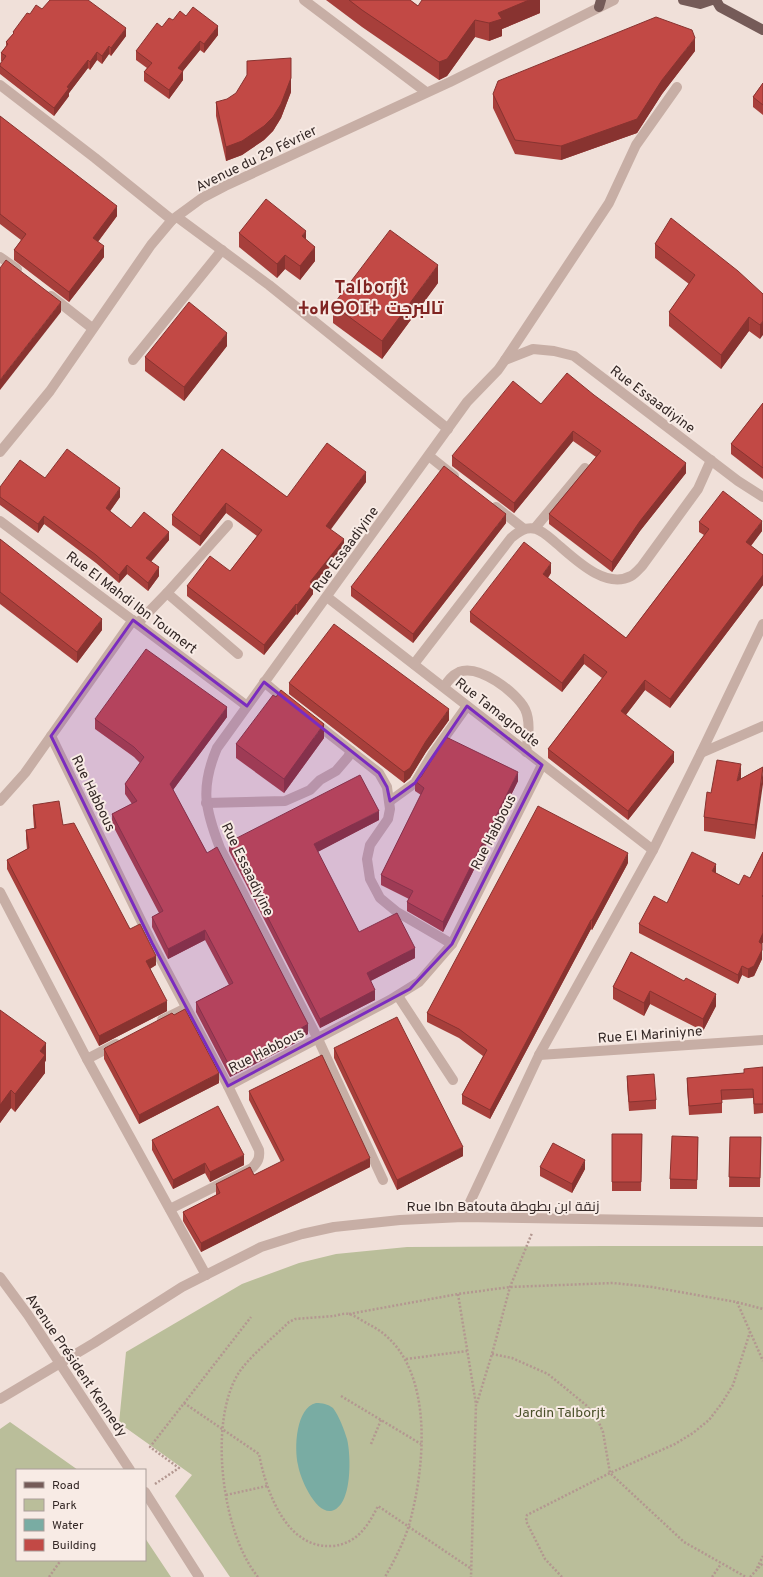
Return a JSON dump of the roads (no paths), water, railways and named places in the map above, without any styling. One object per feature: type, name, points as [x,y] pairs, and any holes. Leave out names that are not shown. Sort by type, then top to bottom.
[{"type":"main road","points":[[683,0],[700,4],[712,0]]},
{"type":"main road","points":[[716,0],[720,7],[763,30]]},
{"type":"street","points":[[304,0],[426,92]]},
{"type":"street","name":"Avenue du 29 Février","points":[[0,452],[50,391],[92,328],[151,245],[175,219],[202,198],[499,58],[600,3],[614,0]]},
{"type":"street","points":[[0,85],[175,219],[222,250],[300,310],[448,429]]},
{"type":"street","points":[[505,360],[609,203],[636,145],[678,87]]},
{"type":"street","points":[[134,360],[222,250]]},
{"type":"street","points":[[0,257],[27,277]]},
{"type":"street","points":[[45,291],[92,328]]},
{"type":"street","name":"Rue Essaadiyine","points":[[383,1180],[318,1039],[220,848],[210,821],[206,803],[206,780],[217,748],[467,402],[498,370],[505,360],[533,349],[554,351],[574,356],[738,482],[762,493]]},
{"type":"street","points":[[429,456],[461,480]]},
{"type":"street","points":[[414,664],[511,538],[524,529],[535,528],[545,534],[599,576],[620,580],[631,576],[642,566],[698,490],[711,460]]},
{"type":"street","points":[[535,528],[585,468]]},
{"type":"street","points":[[486,500],[524,529]]},
{"type":"street","name":"Rue El Mahdi Ibn Toumert","points":[[0,521],[247,706]]},
{"type":"street","points":[[0,801],[26,774],[51,736],[135,621],[167,593],[228,525]]},
{"type":"street","points":[[167,593],[238,654]]},
{"type":"street","name":"Rue Tamagroute","points":[[327,597],[653,850]]},
{"type":"street","points":[[463,1217],[539,1055],[653,850],[763,624]]},
{"type":"street","points":[[444,687],[451,677],[458,672],[468,670],[479,672],[499,684],[520,701],[526,710],[529,731],[526,752]]},
{"type":"street","points":[[264,682],[378,773],[387,787],[390,809],[388,819],[370,845],[367,859],[370,879],[380,898],[398,912],[452,944]]},
{"type":"street","points":[[390,801],[415,783],[432,755],[468,706]]},
{"type":"street","points":[[701,753],[763,726]]},
{"type":"street","name":"Rue Habbous","points":[[51,736],[88,814],[186,1008],[228,1086],[398,996],[419,982],[452,944],[542,765]]},
{"type":"street","points":[[206,803],[285,801],[310,790],[320,780],[336,771],[351,751]]},
{"type":"street","points":[[0,892],[87,1059],[206,1275]]},
{"type":"street","points":[[398,996],[453,1080]]},
{"type":"street","points":[[151,1026],[186,1008]]},
{"type":"street","points":[[87,1059],[122,1040]]},
{"type":"street","name":"Rue El Mariniyne","points":[[539,1055],[763,1040]]},
{"type":"street","points":[[170,1209],[252,1168],[258,1163],[260,1157],[259,1150],[228,1086]]},
{"type":"street","name":"Rue Ibn Batouta زنقة ابن بطوطة","points":[[0,1399],[60,1364],[182,1287],[261,1247],[302,1234],[334,1227],[400,1220],[463,1217],[763,1222]]},
{"type":"street","name":"Avenue Président Kennedy","points":[[0,1277],[129,1469]]},
{"type":"street","points":[[148,1490],[199,1577]]},
{"type":"water","points":[[316,1403],[325,1404],[333,1408],[343,1427],[348,1446],[349,1479],[347,1490],[338,1507],[331,1511],[325,1510],[319,1506],[309,1494],[299,1471],[297,1457],[296,1448],[300,1420],[309,1406]]},
{"type":"district","name":"Talborjt ⵜⴰⵍⴱⵔⵊⵜ تالبرجت","points":[[371,297]]},
{"type":"park label","name":"Jardin Talborjt","points":[[560,1412]]}]
